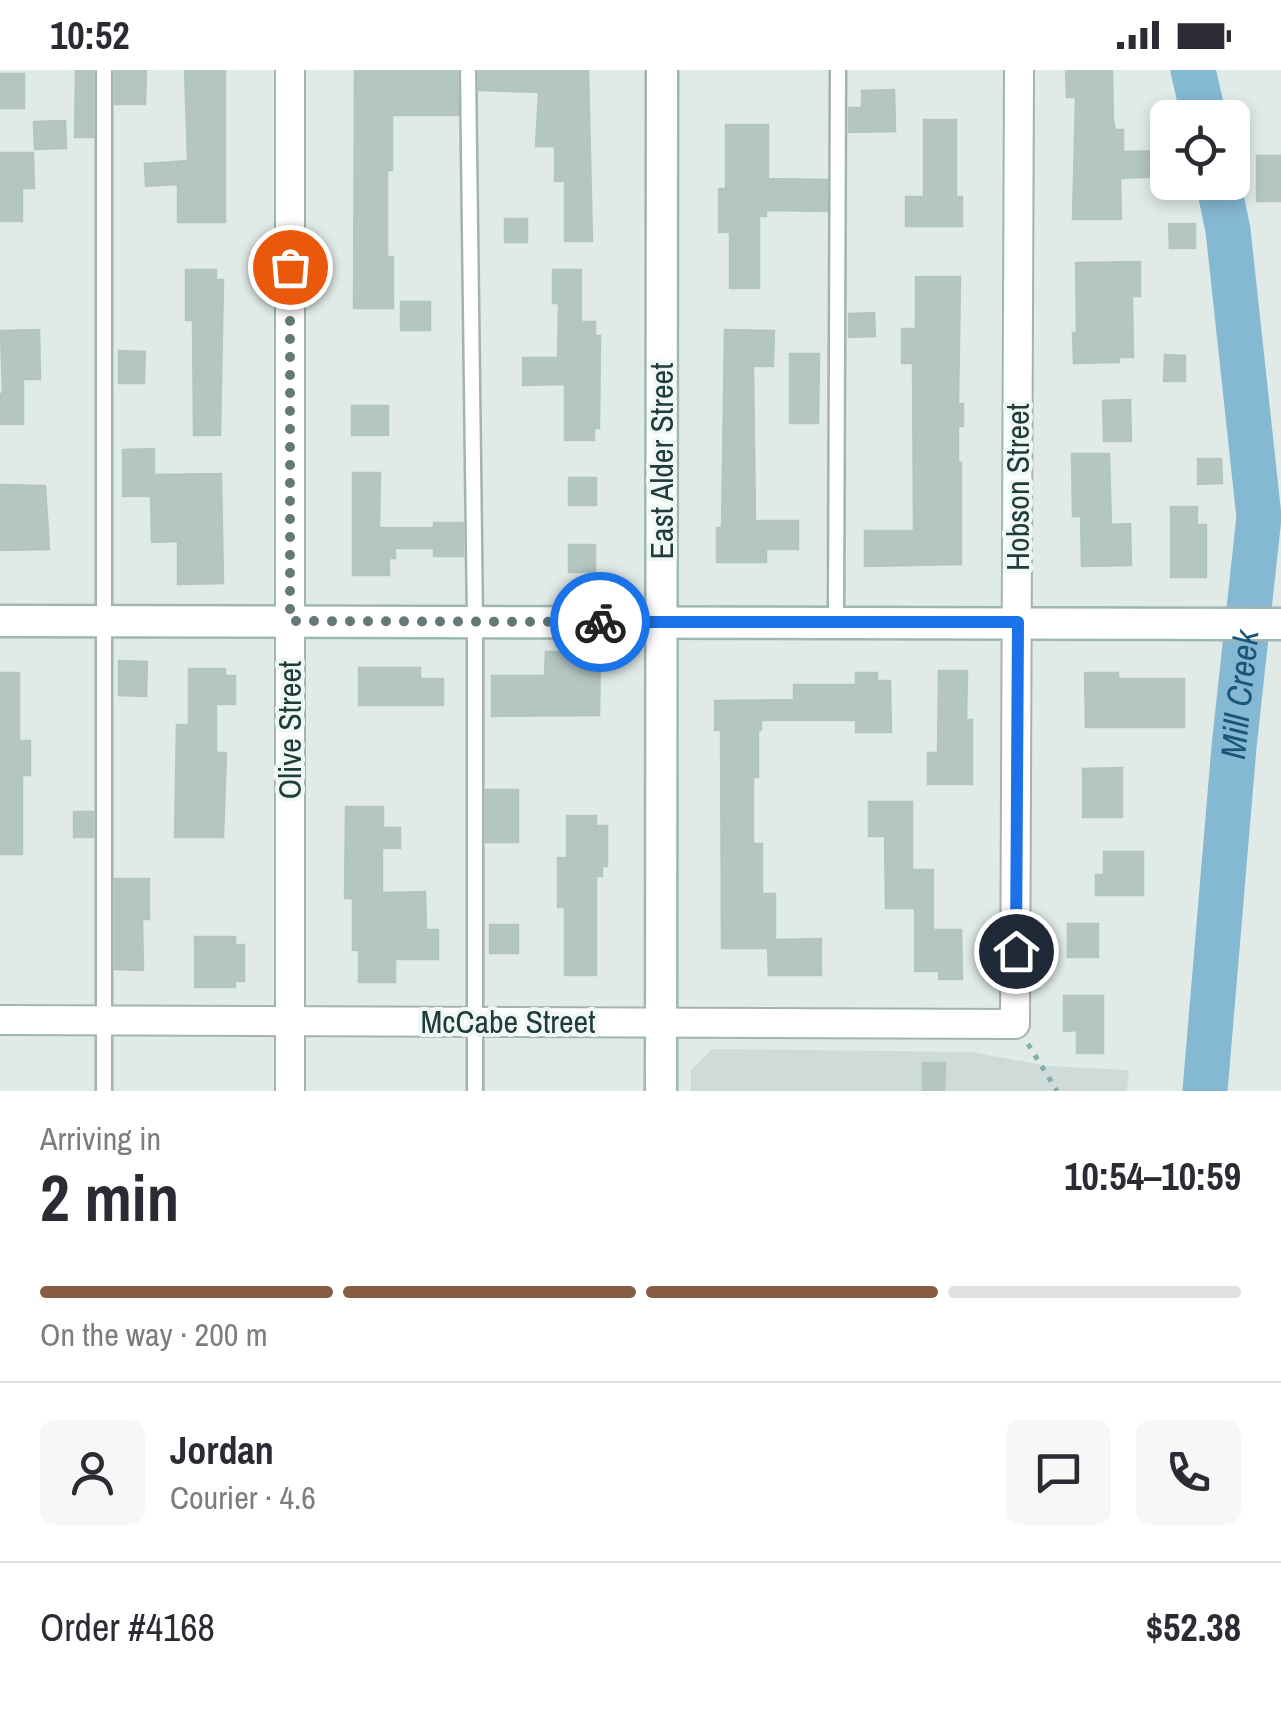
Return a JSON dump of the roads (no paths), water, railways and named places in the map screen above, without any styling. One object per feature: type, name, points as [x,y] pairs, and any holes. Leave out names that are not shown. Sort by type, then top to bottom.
[{"type":"main road","name":"East Alder Street","points":[[661,1091],[662,70]]},
{"type":"main road","points":[[0,621],[1281,624]]},
{"type":"street","name":"Olive Street","points":[[290,70],[290,1091]]},
{"type":"street","name":"Hobson Street","points":[[1016,1024],[1019,70]]},
{"type":"street","name":"McCabe Street","points":[[0,1020],[1016,1024]]},
{"type":"lane","points":[[104,70],[104,1091]]},
{"type":"lane","points":[[468,70],[476,621],[476,1091]]},
{"type":"lane","points":[[836,622],[838,70]]},
{"type":"waterway","name":"Mill Creek","points":[[1193,70],[1200,100]]},
{"type":"waterway","name":"Mill Creek","points":[[1205,1091],[1234,747],[1259,517],[1222,200]]}]
